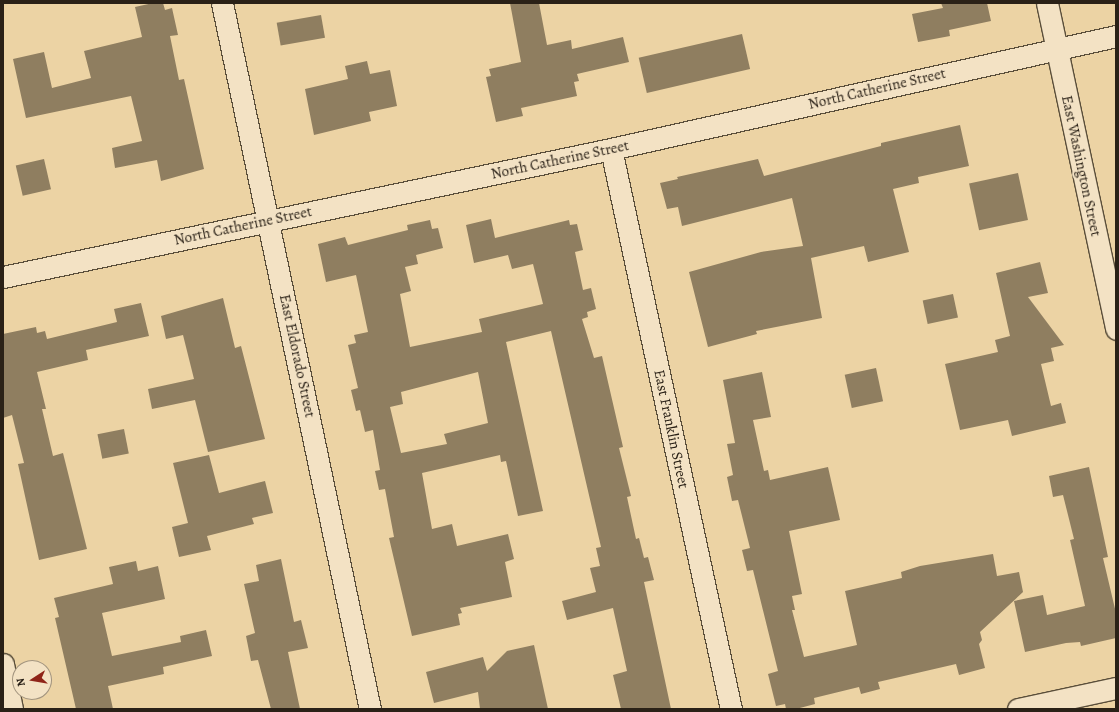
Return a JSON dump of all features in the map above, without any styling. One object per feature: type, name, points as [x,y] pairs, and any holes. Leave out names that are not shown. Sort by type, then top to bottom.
[{"type":"street","name":"East Eldorado Street","points":[[222,3],[370,709]]},
{"type":"street","name":"East Washington Street","points":[[1046,3],[1116,329]]},
{"type":"street","name":"North Catherine Street","points":[[3,277],[611,149],[1116,36]]},
{"type":"street","name":"East Franklin Street","points":[[611,149],[731,709]]},
{"type":"street","points":[[3,664],[12,709]]},
{"type":"street","points":[[1018,709],[1116,688]]},
{"type":"building","points":[[153,3],[163,3],[165,10],[172,8],[178,35],[170,36],[179,80],[184,79],[204,169],[161,181],[157,160],[115,168],[112,148],[142,141],[131,96],[26,118],[13,59],[44,52],[52,88],[91,78],[84,51],[142,37],[135,7]]},
{"type":"building","points":[[510,3],[539,3],[547,45],[571,40],[572,49],[623,37],[629,62],[577,74],[579,81],[574,82],[577,96],[521,108],[523,116],[496,122],[486,77],[491,76],[489,69],[521,62]]},
{"type":"building","points":[[941,3],[987,3],[991,21],[949,30],[950,36],[918,42],[912,14],[943,8]]},
{"type":"building","points":[[321,15],[325,38],[281,45],[277,23]]},
{"type":"building","points":[[742,34],[750,69],[647,93],[639,58]]},
{"type":"building","points":[[367,61],[370,74],[390,70],[397,106],[369,112],[371,121],[314,135],[305,89],[348,79],[345,66]]},
{"type":"building","points":[[960,125],[969,166],[918,177],[919,183],[893,189],[909,252],[868,262],[864,246],[811,258],[822,318],[756,331],[757,334],[708,347],[689,272],[761,252],[803,246],[792,198],[682,226],[678,207],[667,209],[660,183],[678,179],[677,177],[758,159],[764,176],[881,146],[881,143]]},
{"type":"building","points":[[44,159],[51,189],[23,196],[16,166]]},
{"type":"building","points":[[1018,173],[1028,220],[979,230],[969,183]]},
{"type":"building","points":[[491,219],[495,238],[569,220],[570,225],[577,224],[583,250],[575,252],[583,290],[591,288],[596,309],[587,312],[588,317],[582,319],[594,358],[602,356],[623,447],[619,448],[631,496],[627,497],[636,539],[639,538],[644,558],[648,557],[654,580],[644,582],[671,709],[621,709],[613,675],[627,671],[613,608],[567,620],[562,601],[596,592],[590,568],[600,566],[596,548],[601,547],[551,331],[506,342],[543,511],[518,516],[506,461],[501,462],[500,455],[422,473],[432,529],[452,524],[457,546],[508,534],[514,559],[505,562],[512,597],[460,608],[462,613],[458,614],[460,625],[412,636],[389,538],[394,537],[385,489],[379,490],[375,471],[380,470],[373,430],[365,432],[360,410],[356,411],[351,390],[358,388],[348,345],[356,343],[354,335],[368,332],[356,275],[326,282],[318,244],[345,237],[348,245],[408,230],[407,225],[430,220],[432,229],[438,228],[443,248],[416,255],[418,264],[405,267],[411,291],[400,294],[410,347],[482,332],[479,319],[543,304],[533,264],[512,269],[508,255],[474,263],[466,225]],"holes":[[[478,372],[488,423],[444,434],[447,444],[401,453],[390,407],[403,404],[401,392]]]},
{"type":"building","points":[[1040,262],[1048,293],[1028,297],[1064,345],[1051,348],[1054,361],[1041,364],[1051,406],[1061,403],[1066,423],[1012,436],[1008,420],[960,430],[945,364],[998,352],[995,340],[1010,336],[996,273]]},
{"type":"building","points":[[953,294],[958,317],[928,324],[923,300]]},
{"type":"building","points":[[223,298],[235,348],[241,346],[265,439],[208,452],[195,400],[152,409],[148,389],[194,379],[183,335],[166,339],[161,316]]},
{"type":"building","points":[[141,303],[149,336],[86,350],[88,360],[37,372],[46,409],[42,409],[53,456],[63,453],[87,549],[39,560],[18,464],[24,463],[12,415],[3,418],[3,334],[36,327],[37,333],[45,331],[47,339],[117,322],[114,309]]},
{"type":"building","points":[[876,368],[883,401],[852,408],[845,375]]},
{"type":"building","points":[[762,372],[771,417],[753,420],[764,471],[768,470],[770,480],[828,467],[840,520],[789,531],[802,594],[792,596],[795,610],[792,610],[804,657],[857,645],[845,591],[902,578],[901,572],[920,566],[993,554],[997,576],[1019,572],[1023,592],[980,632],[982,640],[979,644],[985,668],[959,675],[956,664],[878,682],[880,689],[861,694],[859,687],[814,698],[815,704],[796,709],[786,709],[785,704],[776,706],[768,674],[778,671],[753,570],[747,571],[742,550],[750,548],[738,500],[732,501],[727,477],[733,475],[727,444],[735,443],[723,380]]},
{"type":"building","points":[[124,429],[129,454],[102,459],[97,434]]},
{"type":"building","points":[[209,455],[219,493],[265,481],[273,513],[252,518],[254,524],[207,536],[211,550],[179,557],[172,527],[188,523],[173,463]]},
{"type":"building","points":[[1089,467],[1108,557],[1103,558],[1116,613],[1116,638],[1081,646],[1080,642],[1066,643],[1025,652],[1014,601],[1043,595],[1047,615],[1085,606],[1070,540],[1074,539],[1063,495],[1053,497],[1049,476]]},
{"type":"building","points":[[281,559],[294,622],[301,620],[308,648],[288,652],[300,709],[271,709],[258,660],[251,661],[246,636],[255,633],[244,584],[259,581],[256,565]]},
{"type":"building","points":[[136,561],[138,571],[158,566],[165,599],[102,613],[112,656],[181,642],[180,636],[206,630],[212,656],[163,667],[164,674],[108,686],[113,709],[76,709],[55,618],[59,617],[54,598],[113,584],[109,567]]},
{"type":"building","points":[[534,645],[548,709],[480,709],[478,692],[434,703],[426,672],[483,657],[487,671],[507,651]]}]
